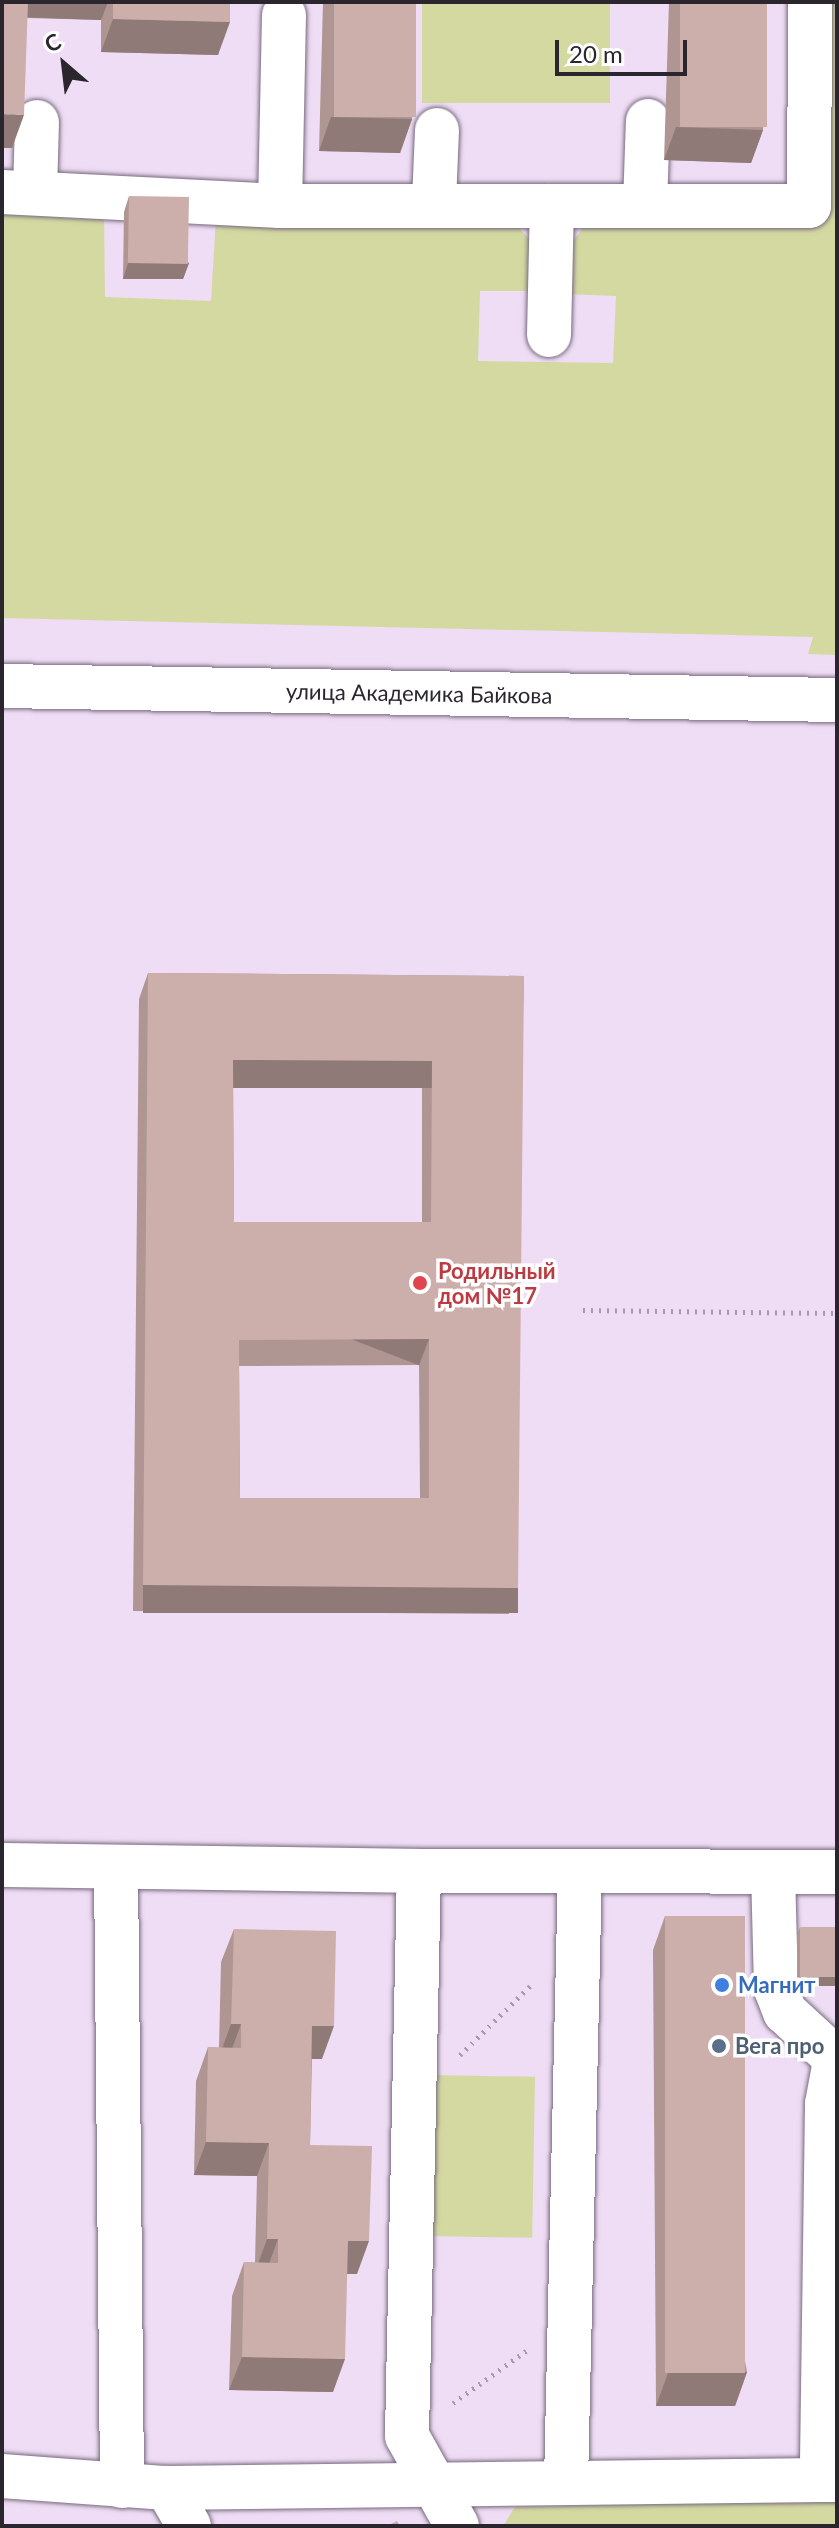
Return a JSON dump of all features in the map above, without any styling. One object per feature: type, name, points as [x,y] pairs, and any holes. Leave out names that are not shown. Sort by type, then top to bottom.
[{"type":"street","points":[[37,122],[18,193],[280,206],[434,202],[552,206],[809,206],[810,2]]},
{"type":"street","points":[[280,206],[284,15]]},
{"type":"street","points":[[645,205],[648,121]]},
{"type":"street","points":[[434,202],[437,130]]},
{"type":"street","points":[[549,335],[552,206]]},
{"type":"street","name":"улица Академика Байкова","points":[[2,686],[837,700]]},
{"type":"street","points":[[2,1865],[419,1871],[837,1872]]},
{"type":"street","points":[[116,1867],[122,2486]]},
{"type":"street","points":[[419,1871],[407,2436],[429,2481],[457,2526]]},
{"type":"street","points":[[566,2482],[580,1871]]},
{"type":"street","points":[[2,2476],[167,2488],[429,2481],[830,2480],[835,2053],[785,2012],[776,1989],[773,1872]]},
{"type":"street","points":[[167,2488],[189,2526]]},
{"type":"path","points":[[583,1310],[837,1313]]},
{"type":"path","points":[[414,2100],[578,1940]]},
{"type":"path","points":[[407,2436],[570,2320]]},
{"type":"green space","points":[[422,2],[610,2],[610,103],[422,103]]},
{"type":"green space","points":[[827,2],[837,2],[837,655],[808,654],[813,637],[2,618],[2,211],[104,213],[105,297],[211,301],[216,217],[511,220],[535,245],[534,291],[480,291],[478,361],[613,363],[616,296],[565,294],[568,248],[588,221],[824,224]]},
{"type":"green space","points":[[431,2075],[535,2077],[532,2238],[428,2236]]},
{"type":"green space","points":[[837,2500],[837,2526],[503,2526],[515,2507]]},
{"type":"building","points":[[2,2],[28,2],[24,115],[2,114]]},
{"type":"building","points":[[113,2],[230,2],[230,22],[113,19]]},
{"type":"building","points":[[334,2],[416,2],[416,117],[334,117]]},
{"type":"building","points":[[680,2],[767,2],[767,127],[680,127]]},
{"type":"building","points":[[129,196],[189,197],[188,264],[128,263]]},
{"type":"building","points":[[148,973],[524,976],[518,1588],[143,1585]],"holes":[[[233,1060],[432,1061],[431,1222],[234,1222]],[[429,1339],[429,1498],[240,1498],[239,1340]]]},
{"type":"building","points":[[665,1916],[745,1916],[745,2373],[665,2373]]},
{"type":"building","points":[[800,1927],[837,1927],[837,1977],[800,1977]]},
{"type":"building","points":[[234,1929],[336,1931],[334,2026],[312,2026],[310,2145],[372,2146],[369,2241],[348,2241],[345,2359],[242,2357],[244,2262],[278,2263],[278,2239],[267,2239],[269,2143],[206,2142],[208,2047],[241,2048],[241,2024],[231,2024]]},
{"type":"place","name":"Родильный дом №17","points":[[420,1283]]},
{"type":"place","name":"Магнит","points":[[722,1985]]},
{"type":"place","name":"Вега про","points":[[719,2046]]}]
